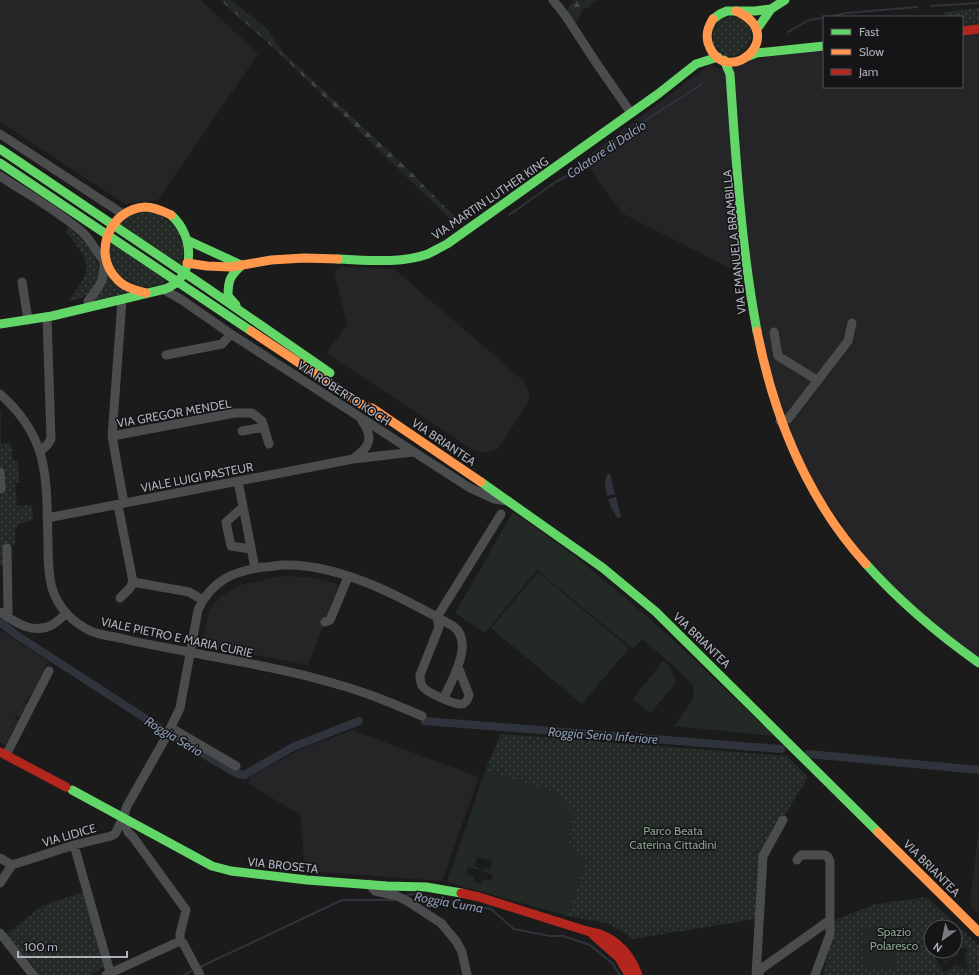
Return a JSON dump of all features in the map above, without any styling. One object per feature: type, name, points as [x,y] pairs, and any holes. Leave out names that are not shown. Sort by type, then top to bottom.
[{"type":"street","points":[[553,0],[596,64],[632,112]]},
{"type":"street","name":"VIA MARTIN LUTHER KING","points":[[757,29],[771,9],[785,0]]},
{"type":"street","name":"VIA MARTIN LUTHER KING","points":[[696,64],[707,40],[708,28],[713,19],[724,12],[771,9]]},
{"type":"street","points":[[730,74],[735,66],[754,49],[757,39],[757,29],[753,22],[747,15],[736,11]]},
{"type":"street","points":[[963,31],[979,29]]},
{"type":"street","points":[[757,39],[770,49],[777,51]]},
{"type":"street","points":[[707,40],[712,52],[721,59]]},
{"type":"street","name":"VIA MARTIN LUTHER KING","points":[[187,263],[231,267],[271,260],[304,258],[382,260],[404,259],[427,254],[447,244],[506,203],[696,64],[721,59],[730,62],[743,59],[757,53],[823,46]]},
{"type":"street","name":"VIA EMANUELA BRAMBILLA","points":[[721,59],[730,74],[746,267],[758,340],[780,421],[806,479],[826,513],[844,539],[865,564],[919,617],[979,663]]},
{"type":"street","points":[[0,134],[123,214]]},
{"type":"street","name":"VIA BRIANTEA","points":[[0,149],[184,274],[239,309],[369,400],[372,408]]},
{"type":"street","points":[[39,160],[54,186]]},
{"type":"street","name":"VIA BRIANTEA","points":[[0,162],[364,406],[372,408],[509,501],[603,568],[656,612],[707,660],[979,932]]},
{"type":"street","points":[[0,176],[66,219],[83,233],[112,274],[123,285],[146,293]]},
{"type":"street","points":[[0,324],[28,320],[47,317],[171,287],[184,274],[189,255],[189,241],[185,231],[177,220],[166,211],[151,207],[137,208],[123,214],[112,225],[107,234],[104,244],[104,273],[102,283],[88,301],[28,320]]},
{"type":"street","points":[[189,241],[242,266]]},
{"type":"street","name":"VIA BRIANTEA","points":[[239,309],[228,296],[228,286],[231,275],[242,266]]},
{"type":"street","points":[[22,282],[28,320]]},
{"type":"street","name":"VIA ROBERTO KOCH","points":[[163,289],[470,488],[494,499],[509,501]]},
{"type":"street","points":[[120,598],[130,588],[133,582],[112,436],[122,300]]},
{"type":"street","points":[[40,452],[51,439],[47,317]]},
{"type":"street","points":[[780,421],[788,418],[848,341],[852,323]]},
{"type":"street","points":[[774,332],[778,356],[817,380]]},
{"type":"street","points":[[166,355],[222,344],[231,334]]},
{"type":"street","name":"VIALE PIETRO E MARIA CURIE","points":[[0,394],[14,406],[23,417],[40,452],[46,486],[49,573],[53,589],[66,614],[94,632],[313,677],[371,695],[422,716]]},
{"type":"street","name":"VIA GREGOR MENDEL","points":[[112,436],[235,413],[252,413],[262,421],[269,444]]},
{"type":"street","points":[[353,459],[365,449],[370,439],[367,427],[360,418]]},
{"type":"street","points":[[242,431],[264,427]]},
{"type":"street","name":"VIALE LUIGI PASTEUR","points":[[47,518],[353,459],[413,452]]},
{"type":"street","points":[[0,472],[1,489]]},
{"type":"street","points":[[238,481],[255,568]]},
{"type":"street","points":[[243,506],[226,522],[231,546],[252,549]]},
{"type":"street","points":[[458,667],[469,698],[462,704],[427,691],[421,683],[420,675],[438,628],[437,617],[501,514]]},
{"type":"street","points":[[3,614],[8,612],[7,548]]},
{"type":"street","name":"VIA LIDICE","points":[[12,865],[114,834],[123,818],[127,806],[171,728],[180,708],[186,652],[198,610],[212,588],[223,579],[236,573],[255,568],[285,565],[309,567],[348,577],[398,596],[458,629],[463,638],[463,648],[458,667],[444,698]]},
{"type":"street","points":[[325,622],[330,620],[348,577]]},
{"type":"street","points":[[133,582],[189,592],[203,600]]},
{"type":"street","points":[[3,614],[22,626],[31,629],[41,629],[51,626],[66,614]]},
{"type":"street","points":[[3,754],[49,671]]},
{"type":"street","points":[[171,728],[236,766]]},
{"type":"street","name":"VIA BROSETA","points":[[3,754],[212,866],[230,871],[307,880],[426,887],[450,890],[587,931],[595,931],[617,943],[630,956],[638,975]]},
{"type":"street","points":[[123,818],[128,832],[186,910],[180,934],[180,941],[183,943],[200,975]]},
{"type":"street","points":[[757,975],[763,856],[783,820]]},
{"type":"street","points":[[74,845],[108,974],[180,941]]},
{"type":"street","points":[[797,860],[801,855],[825,855],[829,859],[830,934],[815,975]]},
{"type":"street","points":[[0,858],[12,865],[0,883]]},
{"type":"street","points":[[369,884],[375,891],[397,896],[441,923],[456,941],[462,952],[467,975]]},
{"type":"street","points":[[757,975],[761,969],[830,920]]},
{"type":"street","name":"VIA BROSETA","points":[[587,931],[605,944],[619,958],[628,975]]},
{"type":"street","points":[[0,933],[33,975]]},
{"type":"street","name":"VIA BROSETA","points":[[619,958],[625,961],[634,975]]},
{"type":"shaded area","points":[[0,0],[201,0],[258,54],[158,200],[125,204],[0,122]]},
{"type":"shaded area","points":[[979,22],[979,658],[907,602],[849,541],[841,522],[816,490],[799,457],[737,272],[622,213],[583,160],[710,64],[721,69],[741,65],[750,60],[823,48],[823,88],[963,88],[963,23]]},
{"type":"shaded area","points":[[341,267],[394,269],[525,382],[530,394],[528,403],[498,449],[484,453],[473,450],[326,353],[347,325],[335,275],[335,270]]},
{"type":"shaded area","points":[[610,473],[615,494],[607,496],[605,483],[607,475]]},
{"type":"shaded area","points":[[616,497],[621,517],[617,518],[608,499]]},
{"type":"shaded area","points":[[283,576],[309,577],[335,583],[339,587],[308,665],[202,645],[209,610],[221,596],[240,585]]},
{"type":"shaded area","points":[[0,630],[48,661],[31,696],[29,696],[25,702],[28,704],[20,717],[17,715],[15,719],[18,721],[5,745],[0,742]]},
{"type":"shaded area","points":[[352,730],[479,777],[442,881],[305,871],[300,815],[249,784],[251,776],[297,751]]},
{"type":"shaded area","points":[[979,825],[979,914],[970,905]]},
{"type":"green space","points":[[220,0],[230,0],[267,28],[276,43],[286,55],[412,173],[462,223],[454,223],[280,54]]},
{"type":"green space","points":[[574,0],[598,0],[591,4],[588,8],[583,8],[579,19],[574,22],[567,9]]},
{"type":"green space","points":[[979,8],[979,22],[963,23],[963,16],[946,16],[944,12]]},
{"type":"green space","points":[[734,16],[745,21],[750,27],[751,34],[750,41],[743,52],[736,56],[729,56],[722,54],[713,45],[713,28],[721,18]]},
{"type":"green space","points":[[153,210],[178,227],[185,245],[181,265],[117,222],[123,217]]},
{"type":"green space","points":[[69,228],[82,240],[93,254],[99,270],[98,278],[94,287],[89,293],[76,300],[68,301],[81,282],[86,270],[84,257],[65,232]]},
{"type":"green space","points":[[108,239],[168,280],[159,285],[147,287],[138,286],[118,275],[109,257]]},
{"type":"green space","points":[[107,272],[131,292],[90,302]]},
{"type":"green space","points":[[1,412],[1,443],[11,443],[13,460],[18,461],[19,482],[15,484],[17,506],[32,505],[33,520],[20,523],[15,530],[15,545],[4,547],[5,566],[0,566]]},
{"type":"green space","points":[[513,512],[573,555],[651,620],[774,736],[674,726],[694,698],[693,686],[679,670],[642,639],[633,649],[537,570],[485,633],[455,613]]},
{"type":"green space","points":[[538,572],[629,648],[582,704],[491,628]]},
{"type":"green space","points":[[663,661],[669,666],[676,682],[651,713],[633,699]]},
{"type":"green space","name":"Parco Beata Caterina Cittadini","points":[[501,734],[787,756],[808,777],[760,856],[756,919],[633,939],[610,924],[568,916],[586,859],[568,845],[574,814],[552,791],[485,771]]},
{"type":"green space","points":[[485,771],[552,791],[574,814],[568,844],[586,859],[568,916],[447,882]],"holes":[[[477,857],[492,861],[490,870],[484,868],[483,872],[493,874],[491,881],[484,879],[482,884],[473,882],[474,877],[466,874],[468,867],[479,870],[480,868],[474,866]]]},
{"type":"green space","points":[[84,892],[105,966],[91,975],[38,975],[6,934],[44,905]]},
{"type":"green space","name":"Spazio Polaresco","points":[[927,897],[950,919],[923,919],[923,959],[934,959],[940,972],[944,975],[823,975],[835,920],[876,904]]},
{"type":"green space","points":[[862,927],[895,927],[895,970],[862,970],[862,949],[889,949],[862,948]]},
{"type":"green space","name":"Spazio Polaresco","points":[[963,931],[979,946],[979,975],[944,975],[957,968],[966,971],[970,970],[971,966],[967,958],[969,951],[963,946]]},
{"type":"green space","points":[[963,945],[969,950],[967,958],[971,968],[966,971],[957,968],[944,975],[940,972],[934,959],[936,959],[944,972],[956,965],[966,969],[968,968],[964,958],[967,950]]},
{"type":"green space","points":[[952,959],[946,963],[944,960],[947,961]]},
{"type":"waterway","name":"Colatore di Dalcio","points":[[931,6],[979,3]]},
{"type":"waterway","name":"Colatore di Dalcio","points":[[833,16],[847,13],[917,7]]},
{"type":"waterway","name":"Colatore di Dalcio","points":[[788,32],[809,20],[823,18]]},
{"type":"waterway","name":"Colatore di Dalcio","points":[[509,215],[557,181],[576,171],[632,129],[702,84]]},
{"type":"waterway","name":"Roggia Serio","points":[[1,623],[15,634],[174,737],[238,774],[244,775],[293,747],[359,721]]},
{"type":"waterway","name":"Roggia Serio Inferiore","points":[[425,721],[781,749]]},
{"type":"waterway","name":"Roggia Serio Inferiore","points":[[808,754],[979,770]]},
{"type":"waterway","name":"Roggia Curna","points":[[405,896],[411,894],[427,896],[491,909],[514,929],[550,936],[563,936],[590,945],[612,963],[620,975]]},
{"type":"waterway","name":"Roggia Curna","points":[[200,967],[342,900],[395,900]]},
{"type":"waterway","name":"Roggia Curna","points":[[184,975],[191,971]]},
{"type":"traffic: fast","points":[[757,29],[771,9],[785,0]]},
{"type":"traffic: fast","points":[[713,19],[727,11],[755,11],[771,9]]},
{"type":"traffic: fast","points":[[746,57],[757,53],[823,46]]},
{"type":"traffic: fast","points":[[338,259],[383,261],[406,259],[428,254],[447,244],[658,94],[696,64],[718,57]]},
{"type":"traffic: fast","points":[[724,60],[730,74],[743,235],[751,299],[757,331]]},
{"type":"traffic: fast","points":[[0,149],[207,288],[330,373]]},
{"type":"traffic: fast","points":[[0,163],[251,331]]},
{"type":"traffic: fast","points":[[0,324],[52,316],[165,289],[175,283],[183,275],[187,266],[189,255],[188,244],[184,233],[179,223],[171,215]]},
{"type":"traffic: fast","points":[[189,241],[239,264]]},
{"type":"traffic: fast","points":[[236,305],[228,296],[228,286],[232,275],[242,265]]},
{"type":"traffic: fast","points":[[481,482],[603,568],[656,612],[878,832]]},
{"type":"traffic: fast","points":[[866,564],[920,617],[979,663]]},
{"type":"traffic: fast","points":[[72,790],[212,866],[231,871],[307,880],[387,886],[426,887],[461,893]]},
{"type":"traffic: slow","points":[[713,19],[707,33],[710,48],[719,59],[730,62],[741,60],[750,53],[756,43],[757,32],[751,21],[736,11]]},
{"type":"traffic: slow","points":[[146,293],[122,284],[109,268],[105,257],[105,245],[108,234],[122,215],[133,210],[148,207],[171,215]]},
{"type":"traffic: slow","points":[[187,263],[231,267],[271,260],[304,258],[338,259]]},
{"type":"traffic: slow","points":[[251,331],[364,406],[372,408],[481,482]]},
{"type":"traffic: slow","points":[[757,331],[773,394],[795,455],[826,512],[845,539],[866,564]]},
{"type":"traffic: slow","points":[[878,832],[979,932]]},
{"type":"traffic: jam","points":[[963,31],[979,29]]},
{"type":"traffic: jam","points":[[0,752],[66,787]]},
{"type":"traffic: jam","points":[[461,893],[479,897],[605,936],[612,940],[625,952],[638,975]]},
{"type":"traffic: jam","points":[[593,935],[619,958],[629,975]]}]
